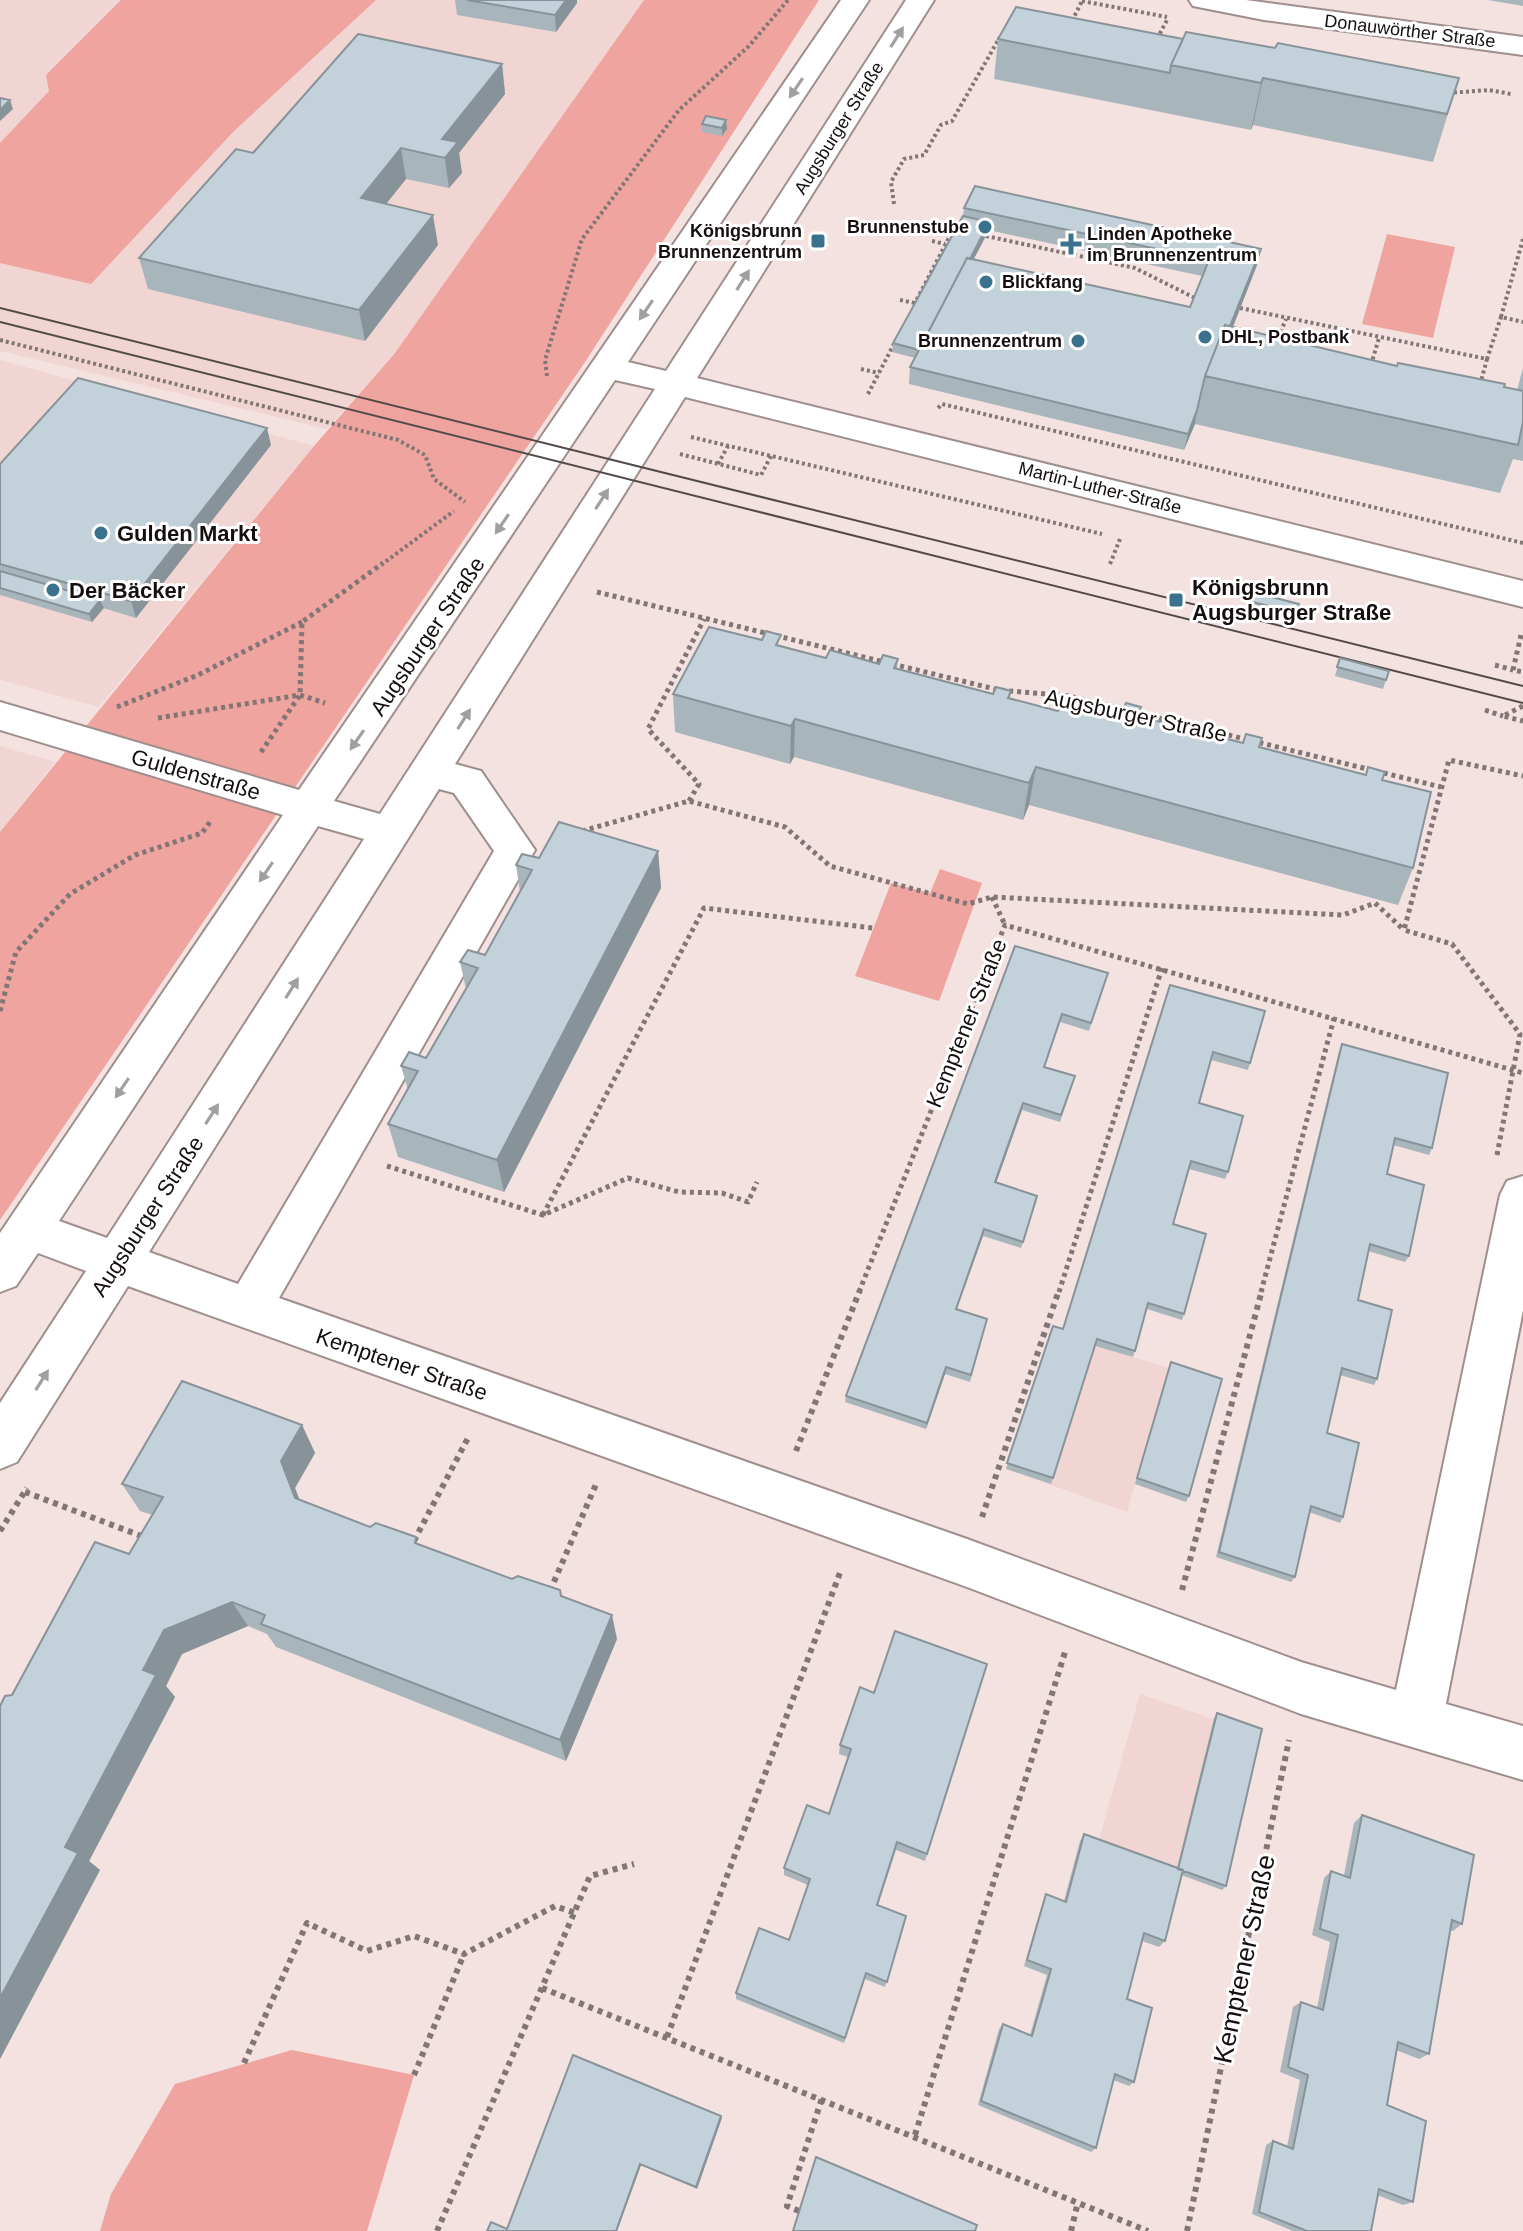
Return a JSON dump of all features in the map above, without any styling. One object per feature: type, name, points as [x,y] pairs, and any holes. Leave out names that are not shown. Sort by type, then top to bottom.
[{"type":"street","name":"Augsburger Straße","points":[[0,1272],[309,807],[855,0]]},
{"type":"street","name":"Augsburger Straße","points":[[0,1446],[393,833],[550,580],[920,0]]},
{"type":"street","name":"Donauwörther Straße","points":[[1203,0],[1264,12],[1523,46]]},
{"type":"street","name":"Martin-Luther-Straße","points":[[607,367],[1523,594]]},
{"type":"street","name":"Guldenstraße","points":[[0,716],[393,833]]},
{"type":"street","points":[[248,1309],[515,850],[467,781],[430,773]]},
{"type":"street","points":[[1416,1720],[1509,1178]]},
{"type":"street","name":"Kemptener Straße","points":[[28,1230],[967,1563],[1301,1688],[1523,1753]]},
{"type":"path","points":[[548,381],[545,360],[582,239],[679,110],[749,46],[788,0]]},
{"type":"path","points":[[1070,25],[1082,0]]},
{"type":"path","points":[[1153,48],[1174,7]]},
{"type":"path","points":[[894,204],[891,182],[904,159],[924,155],[941,125],[952,121],[1006,26]]},
{"type":"path","points":[[1435,94],[1489,90],[1511,94]]},
{"type":"path","points":[[908,317],[953,230],[959,231]]},
{"type":"path","points":[[986,236],[1135,268],[1197,299]]},
{"type":"path","points":[[1477,393],[1523,239]]},
{"type":"path","points":[[932,241],[945,244]]},
{"type":"path","points":[[1517,262],[1523,263]]},
{"type":"path","points":[[900,300],[915,303]]},
{"type":"path","points":[[1240,308],[1487,359]]},
{"type":"path","points":[[1501,317],[1523,322]]},
{"type":"path","points":[[1275,345],[1286,319]]},
{"type":"path","points":[[851,426],[901,331]]},
{"type":"path","points":[[1371,366],[1379,338]]},
{"type":"path","points":[[0,340],[398,440],[425,455],[434,479],[466,503]]},
{"type":"path","points":[[861,369],[879,373]]},
{"type":"path","points":[[682,434],[1120,539],[1110,564]]},
{"type":"path","points":[[671,452],[761,475],[771,456]]},
{"type":"path","points":[[58,734],[212,668],[302,622],[475,496]]},
{"type":"path","name":"Augsburger Straße","points":[[550,580],[999,690],[1069,696],[1441,787]]},
{"type":"path","points":[[689,801],[699,784],[648,729],[704,619]]},
{"type":"path","points":[[0,1011],[16,952],[70,894],[135,855],[202,833],[300,695],[302,622]]},
{"type":"path","points":[[1513,670],[1523,635]]},
{"type":"path","points":[[1495,665],[1523,672]]},
{"type":"path","points":[[149,719],[300,695]]},
{"type":"path","points":[[1503,716],[1523,706]]},
{"type":"path","points":[[1485,710],[1523,721]]},
{"type":"path","points":[[1404,930],[1449,760],[1523,776]]},
{"type":"path","points":[[515,850],[689,801],[785,827],[830,866],[968,904],[992,897],[1343,915],[1375,903],[1404,930],[1452,944],[1520,1034],[1514,1070],[1509,1178]]},
{"type":"path","points":[[992,897],[1005,925]]},
{"type":"path","points":[[543,1215],[704,908],[873,928]]},
{"type":"path","name":"Kemptener Straße","points":[[777,1496],[1005,925],[1523,1073]]},
{"type":"path","points":[[967,1563],[1091,1197],[1162,968]]},
{"type":"path","points":[[1169,1637],[1334,1018]]},
{"type":"path","points":[[360,1115],[377,1163],[543,1215],[628,1178],[679,1192],[722,1193],[748,1202],[757,1182]]},
{"type":"path","points":[[413,1543],[489,1394]]},
{"type":"path","points":[[543,1606],[615,1438]]},
{"type":"path","points":[[25,1492],[153,1541]]},
{"type":"path","points":[[667,2037],[860,1525]]},
{"type":"path","points":[[915,2135],[1079,1605]]},
{"type":"path","name":"Kemptener Straße","points":[[1187,2231],[1301,1688]]},
{"type":"path","points":[[437,2231],[590,1876],[634,1864]]},
{"type":"path","points":[[414,2075],[464,1954],[555,1906],[575,1913]]},
{"type":"path","points":[[244,2063],[307,1923],[367,1951],[414,1936],[464,1954]]},
{"type":"path","points":[[542,1988],[1148,2231]]},
{"type":"path","points":[[799,2211],[787,2206],[822,2098]]},
{"type":"path","points":[[1071,2231],[1078,2202]]},
{"type":"shaded area","points":[[0,0],[644,0],[395,353],[327,429],[0,351]]},
{"type":"shaded area","points":[[121,0],[376,0],[235,130],[91,284],[0,263],[0,143],[49,91],[46,75]]},
{"type":"shaded area","points":[[644,0],[819,0],[587,359],[0,1220],[0,832],[314,446],[395,353]]},
{"type":"shaded area","points":[[1387,234],[1455,247],[1433,338],[1362,324]]},
{"type":"shaded area","points":[[0,360],[314,446],[99,707],[0,680]]},
{"type":"shaded area","points":[[0,746],[55,762],[0,832]]},
{"type":"shaded area","points":[[940,869],[982,883],[939,1001],[855,976],[891,883],[930,893]]},
{"type":"shaded area","points":[[1051,1333],[1169,1368],[1186,1502],[1135,1484],[1127,1512],[1006,1469]]},
{"type":"shaded area","points":[[1140,1694],[1259,1734],[1175,1873],[1097,1847]]},
{"type":"shaded area","points":[[292,2050],[414,2075],[367,2231],[100,2231],[111,2194],[175,2084]]},
{"type":"building","points":[[467,0],[566,0],[555,15]]},
{"type":"building","points":[[1016,7],[1183,39],[1170,73],[998,39]]},
{"type":"building","points":[[1186,32],[1275,48],[1278,43],[1459,78],[1447,114],[1263,78],[1261,83],[1171,65]]},
{"type":"building","points":[[358,34],[502,64],[442,139],[458,142],[445,158],[401,148],[361,198],[433,215],[359,310],[139,258],[236,149],[253,153]]},
{"type":"building","points":[[0,98],[10,100],[0,110]]},
{"type":"building","points":[[706,116],[726,120],[722,128],[702,124]]},
{"type":"building","name":"Brunnenzentrum","points":[[975,186],[1261,249],[1230,326],[1225,325],[1205,376],[1188,434],[910,367],[967,258],[1190,307],[1209,260],[964,208]]},
{"type":"building","points":[[963,216],[989,222],[970,259],[967,258],[919,350],[893,343]]},
{"type":"building","points":[[1225,325],[1397,366],[1398,363],[1505,384],[1504,387],[1523,391],[1523,422],[1518,445],[1205,376]]},
{"type":"building","name":"Gulden Markt","points":[[78,378],[267,428],[131,601],[0,564],[0,464]]},
{"type":"building","points":[[0,571],[100,600],[89,614],[0,588]]},
{"type":"building","points":[[1252,592],[1299,604],[1297,613],[1249,601]]},
{"type":"building","points":[[709,627],[762,640],[766,631],[781,635],[776,645],[826,658],[830,650],[879,664],[883,655],[898,659],[894,668],[993,694],[996,687],[1011,691],[1008,698],[1058,711],[1064,696],[1122,712],[1126,703],[1141,707],[1138,716],[1243,743],[1246,734],[1262,738],[1259,747],[1366,775],[1368,767],[1385,772],[1382,780],[1431,792],[1413,868],[1036,767],[1029,783],[795,719],[791,726],[673,694]]},
{"type":"building","points":[[1340,658],[1389,671],[1386,680],[1337,667]]},
{"type":"building","points":[[559,822],[658,851],[497,1160],[388,1124],[418,1071],[401,1066],[409,1052],[426,1058],[478,968],[460,962],[468,950],[485,955],[532,870],[516,865],[522,854],[539,858]]},
{"type":"building","points":[[1015,946],[1108,973],[1091,1023],[1062,1014],[1044,1067],[1075,1076],[1061,1115],[1023,1103],[995,1182],[1037,1196],[1023,1242],[984,1229],[956,1309],[987,1319],[971,1375],[946,1367],[927,1423],[846,1396]]},
{"type":"building","points":[[1170,985],[1265,1011],[1250,1063],[1213,1052],[1199,1103],[1243,1116],[1228,1172],[1191,1161],[1173,1224],[1206,1234],[1184,1314],[1148,1303],[1135,1351],[1097,1339],[1053,1478],[1007,1463],[1053,1326],[1063,1329]]},
{"type":"building","points":[[1342,1044],[1448,1073],[1432,1148],[1395,1138],[1387,1174],[1424,1185],[1409,1256],[1370,1244],[1358,1300],[1392,1310],[1377,1379],[1342,1368],[1327,1433],[1359,1443],[1343,1517],[1311,1506],[1295,1577],[1219,1552]]},
{"type":"building","points":[[1171,1362],[1222,1379],[1189,1496],[1137,1478]]},
{"type":"building","points":[[182,1381],[302,1425],[281,1461],[295,1498],[370,1527],[376,1523],[416,1537],[415,1543],[512,1579],[518,1576],[560,1590],[561,1596],[612,1615],[560,1740],[261,1624],[265,1615],[232,1602],[164,1630],[143,1670],[156,1675],[65,1847],[78,1853],[0,1998],[0,1706],[5,1696],[12,1695],[95,1542],[129,1554],[163,1497],[122,1484]]},
{"type":"building","points":[[895,1631],[987,1664],[927,1854],[897,1842],[877,1905],[906,1916],[887,1982],[866,1973],[845,2038],[736,1993],[759,1928],[789,1940],[810,1879],[784,1868],[807,1805],[829,1814],[851,1749],[840,1745],[860,1687],[874,1693]]},
{"type":"building","points":[[1217,1713],[1262,1729],[1226,1886],[1178,1869]]},
{"type":"building","points":[[1362,1815],[1474,1855],[1462,1924],[1452,1920],[1429,2054],[1398,2042],[1387,2105],[1426,2121],[1413,2202],[1379,2189],[1371,2231],[1307,2231],[1259,2212],[1273,2141],[1293,2149],[1308,2075],[1288,2067],[1301,2002],[1323,2010],[1338,1935],[1320,1929],[1331,1871],[1350,1878]]},
{"type":"building","points":[[1084,1834],[1183,1870],[1165,1941],[1144,1933],[1127,1999],[1152,2008],[1134,2082],[1115,2074],[1096,2148],[981,2101],[1003,2024],[1032,2036],[1051,1969],[1027,1960],[1046,1894],[1066,1902]]},
{"type":"building","points":[[573,2055],[721,2116],[696,2187],[640,2164],[616,2231],[487,2231],[491,2222],[507,2229]]},
{"type":"building","points":[[816,2157],[977,2225],[975,2231],[793,2231]]},
{"type":"tram line","points":[[0,308],[1523,686]]},
{"type":"tram line","points":[[0,322],[1523,703]]},
{"type":"place","name":"Brunnenstube","points":[[985,227]]},
{"type":"place","name":"Königsbrunn Brunnenzentrum","points":[[818,241]]},
{"type":"place","name":"Linden Apotheke im Brunnenzentrum","points":[[1071,244]]},
{"type":"place","name":"Blickfang","points":[[986,282]]},
{"type":"place","name":"DHL, Postbank","points":[[1205,337]]},
{"type":"place","name":"Brunnenzentrum","points":[[1078,341]]},
{"type":"place","name":"Gulden Markt","points":[[101,533]]},
{"type":"place","name":"Der Bäcker","points":[[53,590]]},
{"type":"place","name":"Königsbrunn Augsburger Straße","points":[[1176,600]]}]
